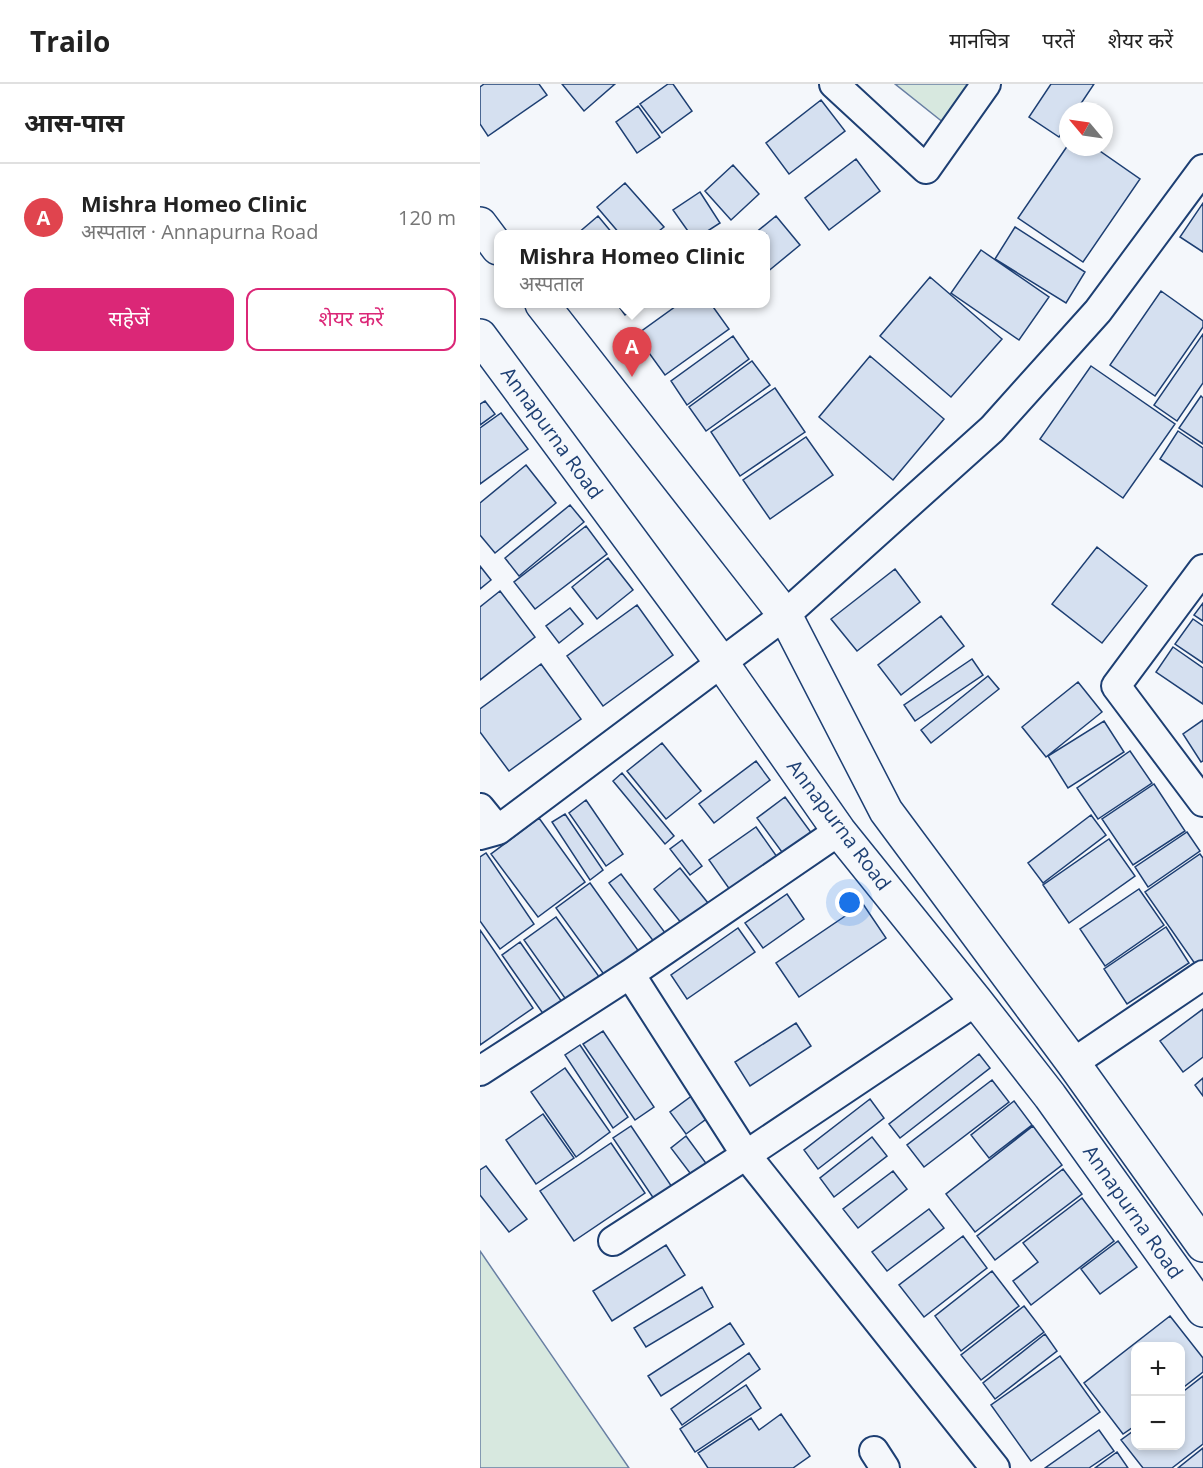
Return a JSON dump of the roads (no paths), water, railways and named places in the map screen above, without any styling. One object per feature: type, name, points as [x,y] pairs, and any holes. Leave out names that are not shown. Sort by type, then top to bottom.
[{"type":"main road","points":[[480,224],[494,243]]},
{"type":"main road","name":"Annapurna Road","points":[[546,308],[785,615],[886,811],[1073,1063],[1203,1245]]},
{"type":"main road","name":"Annapurna Road","points":[[480,336],[721,662],[839,831],[1050,1096],[1203,1310]]},
{"type":"street","points":[[834,84],[926,169],[986,84]]},
{"type":"street","points":[[480,808],[489,832],[785,615],[992,429],[1098,311],[1203,169]]},
{"type":"street","points":[[1203,569],[1116,686],[1203,802]]},
{"type":"street","points":[[480,1071],[630,975],[839,831]]},
{"type":"street","points":[[630,975],[746,1155],[995,1468]]},
{"type":"street","points":[[1073,1063],[1203,975]]},
{"type":"street","points":[[613,1241],[976,1001]]},
{"type":"place","name":"Mishra Homeo Clinic","points":[[632,377]]}]
